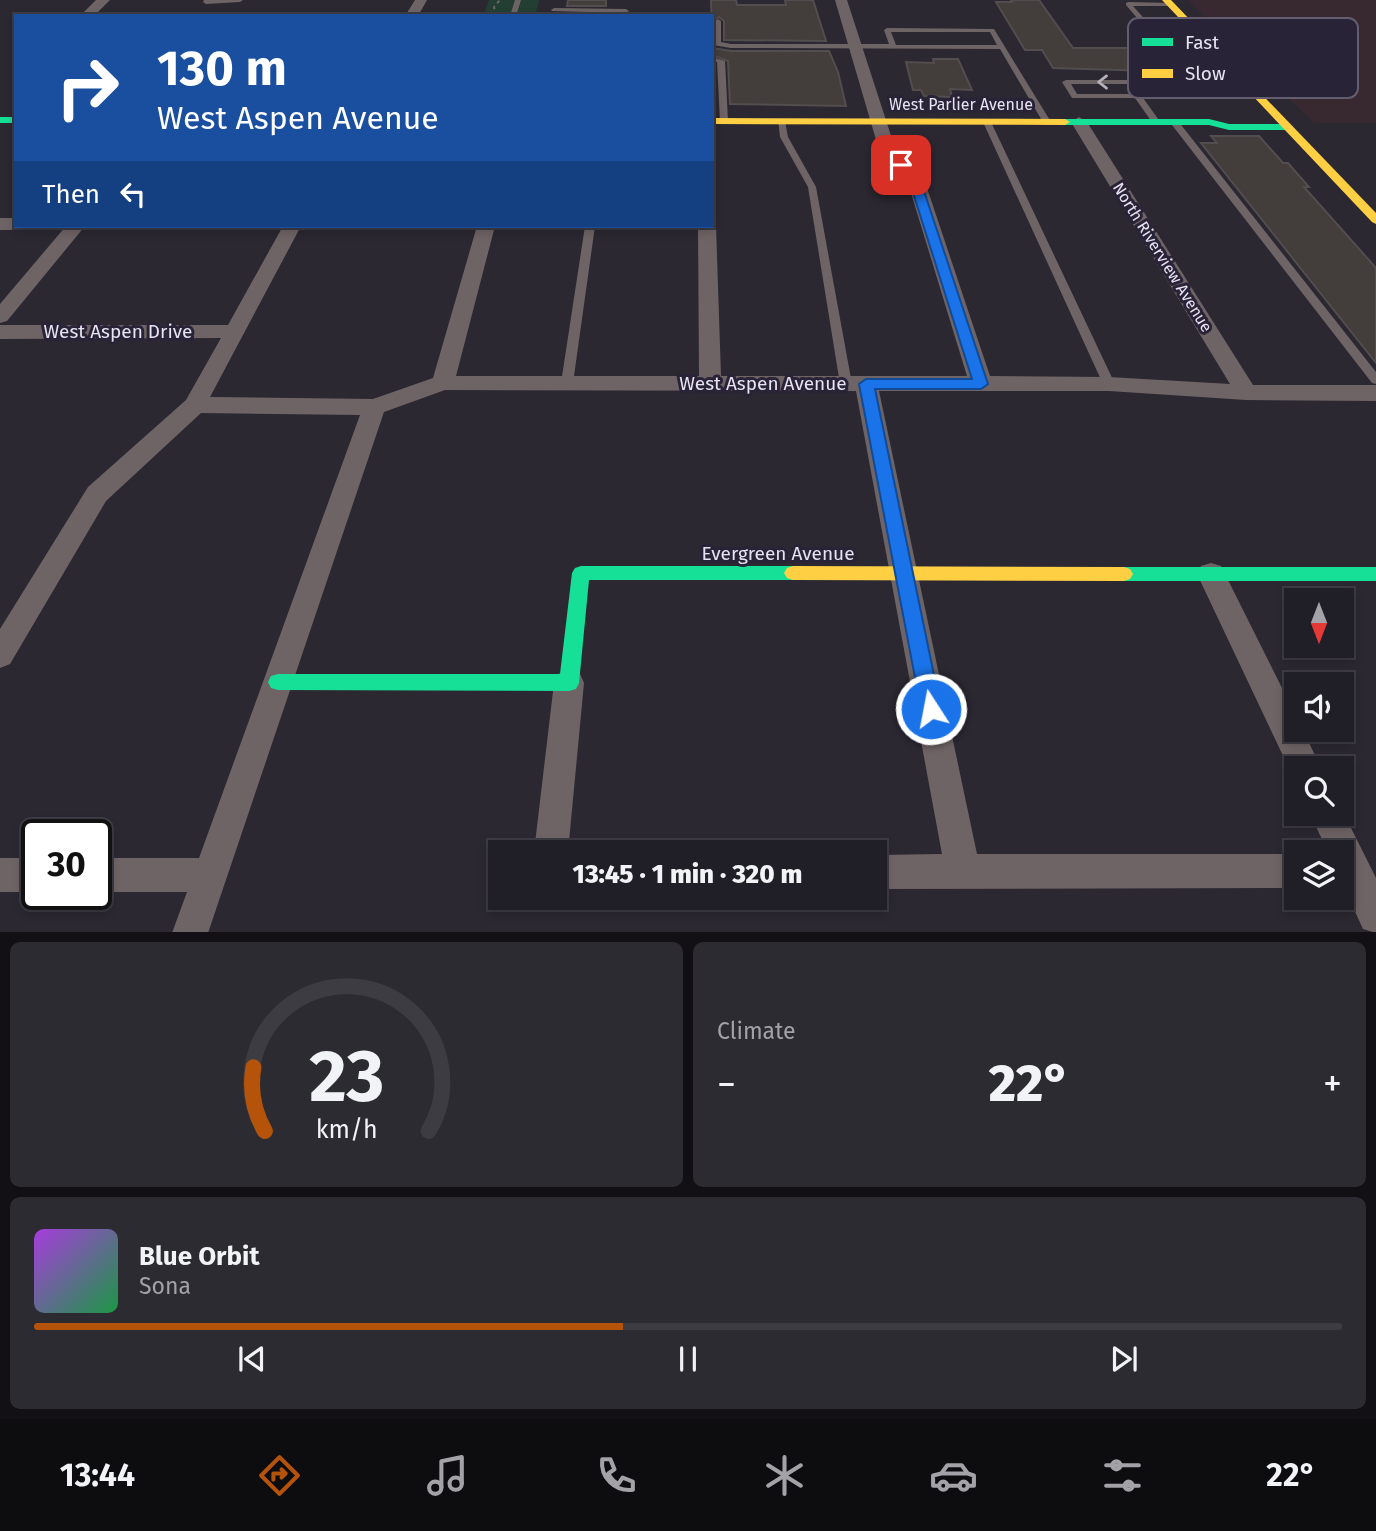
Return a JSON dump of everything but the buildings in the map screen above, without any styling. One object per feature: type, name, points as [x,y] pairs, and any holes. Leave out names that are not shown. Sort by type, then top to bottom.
[{"type":"street","points":[[88,14],[104,0]]},
{"type":"street","points":[[104,14],[119,0]]},
{"type":"street","points":[[841,0],[887,150],[915,179],[981,384]]},
{"type":"street","points":[[1168,2],[1184,18]]},
{"type":"street","points":[[1260,98],[1376,220]]},
{"type":"street","name":"West Parlier Avenue","points":[[718,121],[1209,122],[1229,127],[1283,122]]},
{"type":"street","name":"North Riverview Avenue","points":[[1079,122],[1246,392]]},
{"type":"street","points":[[0,317],[74,228]]},
{"type":"street","points":[[0,655],[97,494],[119,472],[176,428],[195,405],[291,228]]},
{"type":"street","points":[[443,383],[485,228]]},
{"type":"street","points":[[707,228],[710,383]]},
{"type":"street","name":"West Aspen Drive","points":[[0,331],[236,331]]},
{"type":"street","name":"West Aspen Avenue","points":[[195,405],[374,407],[443,383],[1109,384],[1246,392],[1376,393]]},
{"type":"street","points":[[856,384],[904,574],[963,872]]},
{"type":"street","points":[[190,932],[374,407]]},
{"type":"street","name":"Evergreen Avenue","points":[[569,683],[581,573],[1376,574]]},
{"type":"street","points":[[1211,574],[1299,756]]},
{"type":"street","points":[[278,682],[569,683],[552,840]]},
{"type":"street","points":[[887,872],[1284,871]]},
{"type":"street","points":[[112,875],[211,874]]},
{"type":"street","points":[[0,875],[21,875]]},
{"type":"street","points":[[1354,880],[1376,916]]},
{"type":"lane","points":[[207,0],[206,2],[240,0]]},
{"type":"lane","points":[[557,0],[554,13],[626,11]]},
{"type":"lane","points":[[1140,18],[1128,4],[1168,2]]},
{"type":"lane","points":[[718,21],[715,43],[731,46],[1002,47]]},
{"type":"lane","points":[[893,47],[887,30],[992,30],[1047,122]]},
{"type":"lane","points":[[714,59],[721,61],[718,121]]},
{"type":"lane","points":[[1128,82],[1066,82],[1075,96],[1128,96]]},
{"type":"lane","points":[[1139,98],[1157,122]]},
{"type":"lane","points":[[781,121],[784,137],[813,187],[856,384]]},
{"type":"lane","points":[[987,122],[1109,384]]},
{"type":"lane","points":[[1175,122],[1376,380]]},
{"type":"lane","points":[[567,383],[590,228]]},
{"type":"shaded area","points":[[1188,0],[1376,0],[1376,123],[1314,123],[1288,98],[1358,98],[1358,18],[1206,18]]},
{"type":"green space","points":[[489,0],[539,0],[536,14],[484,14]]},
{"type":"traffic: fast","points":[[0,120],[14,120]]},
{"type":"traffic: fast","points":[[1065,122],[1209,122],[1229,127],[1288,127]]},
{"type":"traffic: fast","points":[[278,682],[569,683],[581,573],[793,573]]},
{"type":"traffic: fast","points":[[1124,574],[1376,574]]},
{"type":"traffic: slow","points":[[1166,0],[1183,18]]},
{"type":"traffic: slow","points":[[1260,98],[1376,220]]},
{"type":"traffic: slow","points":[[714,121],[1065,122]]},
{"type":"traffic: slow","points":[[793,573],[1124,574]]},
{"type":"route","points":[[901,165],[915,179],[981,384],[866,384],[931,709]]}]
